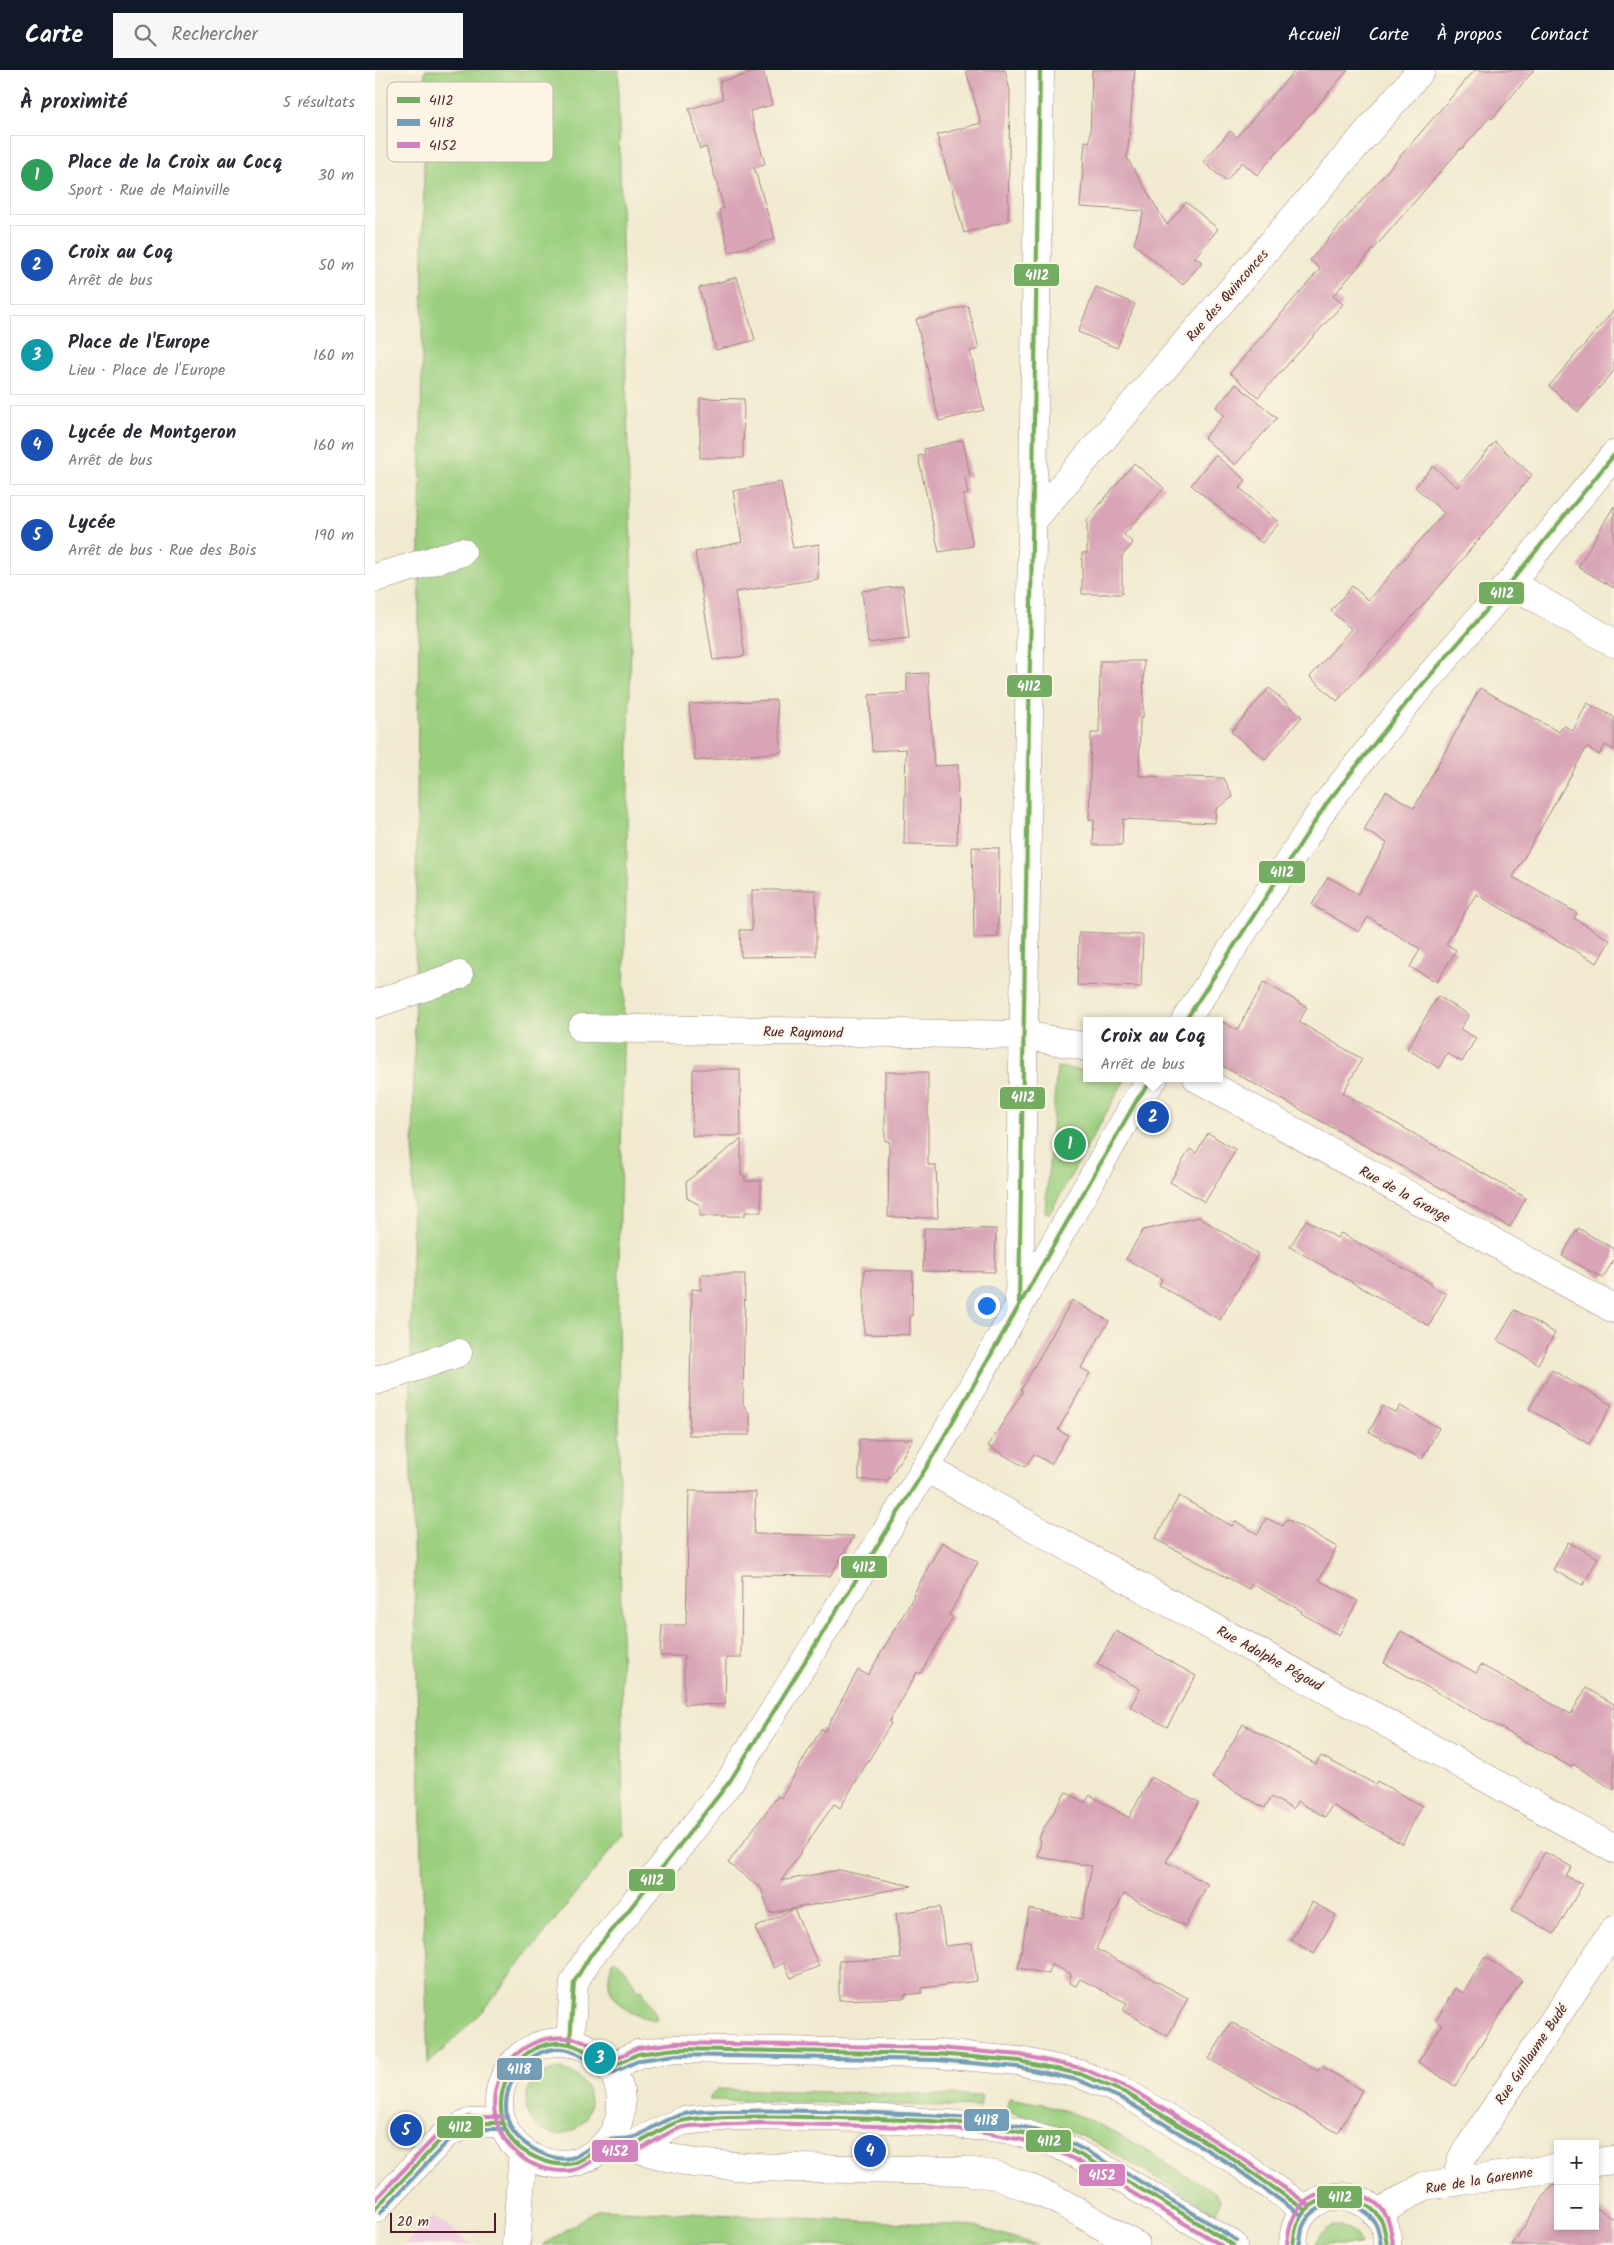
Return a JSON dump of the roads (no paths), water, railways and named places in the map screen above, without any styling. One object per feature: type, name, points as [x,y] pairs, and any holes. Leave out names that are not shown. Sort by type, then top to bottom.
[{"type":"street","points":[[1019,1304],[1040,70]]},
{"type":"street","name":"Rue des Quinconces","points":[[1033,520],[1421,70]]},
{"type":"street","points":[[1188,1017],[1327,803],[1409,700],[1510,583],[1614,455]]},
{"type":"street","points":[[375,578],[462,552]]},
{"type":"street","points":[[1510,583],[1614,643]]},
{"type":"street","points":[[375,1004],[459,975]]},
{"type":"street","name":"Rue Raymond","points":[[582,1028],[1025,1035],[1083,1046]]},
{"type":"street","points":[[570,2043],[574,1982],[590,1956],[621,1920],[730,1781],[926,1468],[1138,1098],[1151,1082]]},
{"type":"street","name":"Rue de la Grange","points":[[1204,1082],[1614,1309]]},
{"type":"street","points":[[375,1382],[458,1353]]},
{"type":"street","name":"Rue Adolphe Pégoud","points":[[926,1468],[1614,1848]]},
{"type":"street","name":"Rue Guillaume Budé","points":[[1456,2182],[1462,2158],[1614,1930]]},
{"type":"street","points":[[616,2147],[613,2134],[620,2118],[621,2100],[618,2083],[610,2068],[599,2056],[585,2047],[570,2043],[554,2042],[539,2046],[513,2064],[505,2077],[500,2092],[499,2108],[503,2123],[511,2138],[523,2151],[538,2160],[555,2164],[572,2164],[589,2158],[682,2121],[733,2116],[870,2118],[952,2123],[1011,2130],[1057,2144],[1102,2167],[1196,2221],[1233,2245]]},
{"type":"street","points":[[610,2068],[638,2054],[676,2049],[937,2054],[1019,2061],[1080,2074],[1126,2093],[1230,2156],[1305,2210]]},
{"type":"street","points":[[375,2209],[445,2135],[469,2123],[503,2123]]},
{"type":"street","points":[[616,2147],[694,2163],[749,2167],[965,2171],[995,2176],[1061,2202],[1135,2245]]},
{"type":"street","points":[[516,2245],[523,2151]]},
{"type":"street","points":[[1599,2162],[1614,2160]]},
{"type":"street","name":"Rue de la Garenne","points":[[1377,2214],[1424,2186],[1554,2169]]},
{"type":"street","points":[[1293,2245],[1293,2231],[1305,2210],[1314,2203],[1332,2196],[1345,2196],[1366,2203],[1377,2214],[1384,2226],[1387,2245]]},
{"type":"place","name":"Croix au Coq","points":[[1153,1117]]},
{"type":"place","name":"Place de la Croix au Cocq","points":[[1070,1144]]},
{"type":"place","name":"Place de l'Europe","points":[[600,2058]]},
{"type":"place","name":"Lycée","points":[[406,2130]]},
{"type":"place","name":"Lycée de Montgeron","points":[[870,2151]]}]
